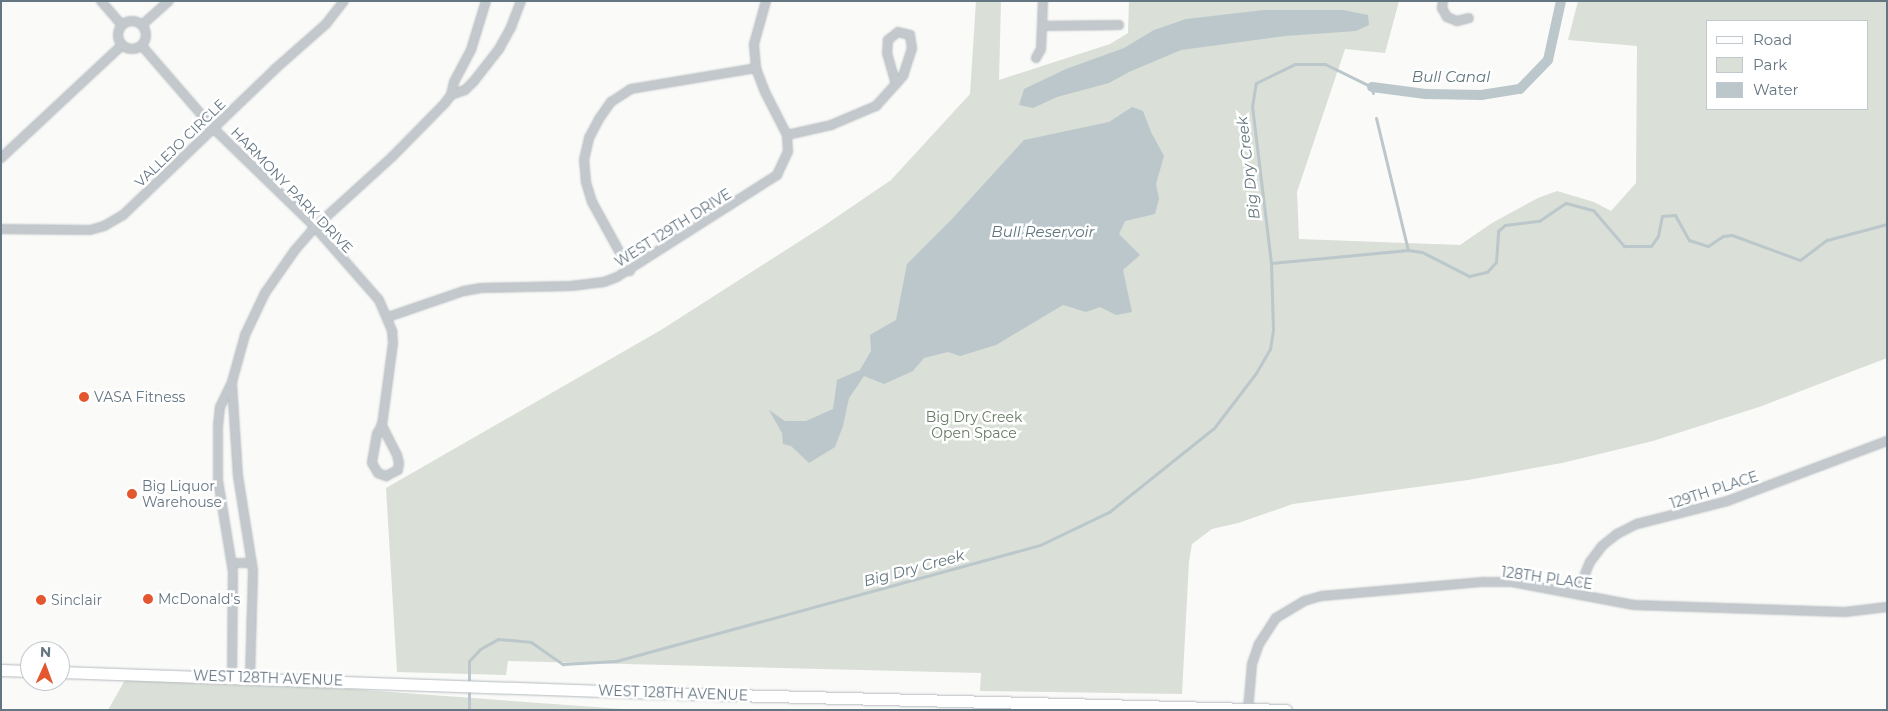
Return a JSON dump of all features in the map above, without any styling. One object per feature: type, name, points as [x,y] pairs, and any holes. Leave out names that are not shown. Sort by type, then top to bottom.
[{"type":"main road","points":[[1,670],[20,671]]},
{"type":"main road","name":"WEST 128TH AVENUE","points":[[70,672],[448,684],[977,706],[1286,710]]},
{"type":"street","points":[[101,1],[121,24]]},
{"type":"street","points":[[142,25],[169,1]]},
{"type":"street","name":"VALLEJO CIRCLE","points":[[1,229],[75,231],[90,230],[110,223],[134,206],[274,69],[326,24],[344,1]]},
{"type":"street","points":[[232,677],[233,563],[220,489],[217,454],[220,407],[232,382],[245,335],[265,293],[286,261],[315,227],[393,156],[436,114],[451,95],[454,82],[478,34],[486,1]]},
{"type":"street","points":[[451,95],[464,90],[474,81],[499,49],[521,1]]},
{"type":"street","points":[[766,1],[754,44],[756,68],[765,92],[787,135],[831,125],[876,106],[896,84],[903,76],[912,48],[910,36],[898,32],[888,40],[887,53],[896,84]]},
{"type":"street","points":[[1036,58],[1041,49],[1043,1]]},
{"type":"street","points":[[1443,1],[1442,8],[1447,17],[1457,21],[1469,18]]},
{"type":"street","points":[[121,24],[131,21],[142,25]]},
{"type":"street","points":[[121,24],[118,33],[122,45]]},
{"type":"street","points":[[122,45],[134,49],[142,46],[146,37],[142,25]]},
{"type":"street","points":[[1042,26],[1119,25]]},
{"type":"street","points":[[1,158],[122,45]]},
{"type":"street","name":"HARMONY PARK DRIVE","points":[[142,46],[213,128],[315,227],[379,300],[388,316],[394,343],[382,425],[377,434],[372,463],[378,473],[386,476],[398,470],[399,463],[398,455],[382,425]]},
{"type":"street","points":[[630,271],[592,202],[586,182],[584,160],[589,138],[599,118],[611,102],[630,88],[756,68]]},
{"type":"street","name":"WEST 129TH DRIVE","points":[[388,316],[464,292],[497,287],[604,282],[630,271],[777,175],[788,151],[787,135]]},
{"type":"street","points":[[232,382],[239,485],[252,563],[250,678]]},
{"type":"street","name":"129TH PLACE","points":[[1580,594],[1583,579],[1590,562],[1602,546],[1617,534],[1637,524],[1728,501],[1887,441]]},
{"type":"street","points":[[233,563],[252,563]]},
{"type":"street","name":"128TH PLACE","points":[[1248,709],[1252,664],[1259,644],[1276,618],[1304,601],[1342,594],[1484,582],[1512,582],[1634,604],[1845,612],[1887,607]]},
{"type":"green space","name":"Big Dry Creek Open Space","points":[[976,1],[1001,1],[999,80],[1110,44],[1128,33],[1129,1],[1399,1],[1385,53],[1345,49],[1297,192],[1299,239],[1460,245],[1492,223],[1538,198],[1557,191],[1594,202],[1611,211],[1636,183],[1637,46],[1568,40],[1578,1],[1887,1],[1887,358],[1762,406],[1653,441],[1562,463],[1468,480],[1293,504],[1238,523],[1212,529],[1192,544],[1189,561],[1182,694],[980,691],[981,673],[508,661],[506,675],[397,672],[386,488],[661,330],[825,225],[891,180],[970,94]]},
{"type":"green space","points":[[129,673],[636,710],[108,710]]},
{"type":"water","points":[[1264,10],[1343,10],[1368,15],[1369,25],[1356,31],[1285,36],[1181,50],[1129,72],[1109,83],[1057,97],[1033,108],[1019,105],[1024,89],[1066,69],[1124,48],[1154,30],[1186,19]]},
{"type":"water","name":"Bull Reservoir","points":[[1132,107],[1143,111],[1151,132],[1164,156],[1156,184],[1159,199],[1155,214],[1125,221],[1119,234],[1140,255],[1123,270],[1132,312],[1116,315],[1100,307],[1086,312],[1063,305],[996,345],[960,356],[948,352],[924,358],[913,371],[884,384],[864,376],[849,398],[843,426],[835,447],[809,463],[791,446],[783,444],[782,433],[769,410],[785,421],[806,421],[833,409],[837,380],[860,370],[871,351],[870,335],[896,320],[907,264],[952,219],[1024,140],[1109,122]]},
{"type":"waterway","name":"Bull Canal","points":[[1372,87],[1426,94],[1481,95],[1520,89],[1548,60],[1561,1]]},
{"type":"waterway","name":"Big Dry Creek","points":[[469,710],[469,661],[480,649],[498,639],[531,642],[563,664],[616,661],[1040,545],[1109,512],[1214,428],[1256,373],[1270,349],[1273,330],[1271,263],[1252,107],[1256,83],[1295,64],[1325,64],[1372,87],[1373,93]]},
{"type":"waterway","name":"Big Dry Creek","points":[[1376,118],[1408,250],[1422,252],[1469,276],[1487,272],[1496,262],[1498,231],[1505,225],[1539,221],[1566,203],[1593,210],[1624,246],[1651,246],[1658,236],[1662,216],[1675,215],[1689,240],[1708,246],[1723,236],[1732,235],[1800,260],[1827,240],[1887,224]]},
{"type":"waterway","name":"Big Dry Creek","points":[[1271,263],[1408,250]]},
{"type":"place","name":"VASA Fitness","points":[[84,397]]},
{"type":"place","name":"Big Liquor Warehouse","points":[[132,494]]},
{"type":"place","name":"McDonald's","points":[[148,599]]},
{"type":"place","name":"Sinclair","points":[[41,600]]}]
